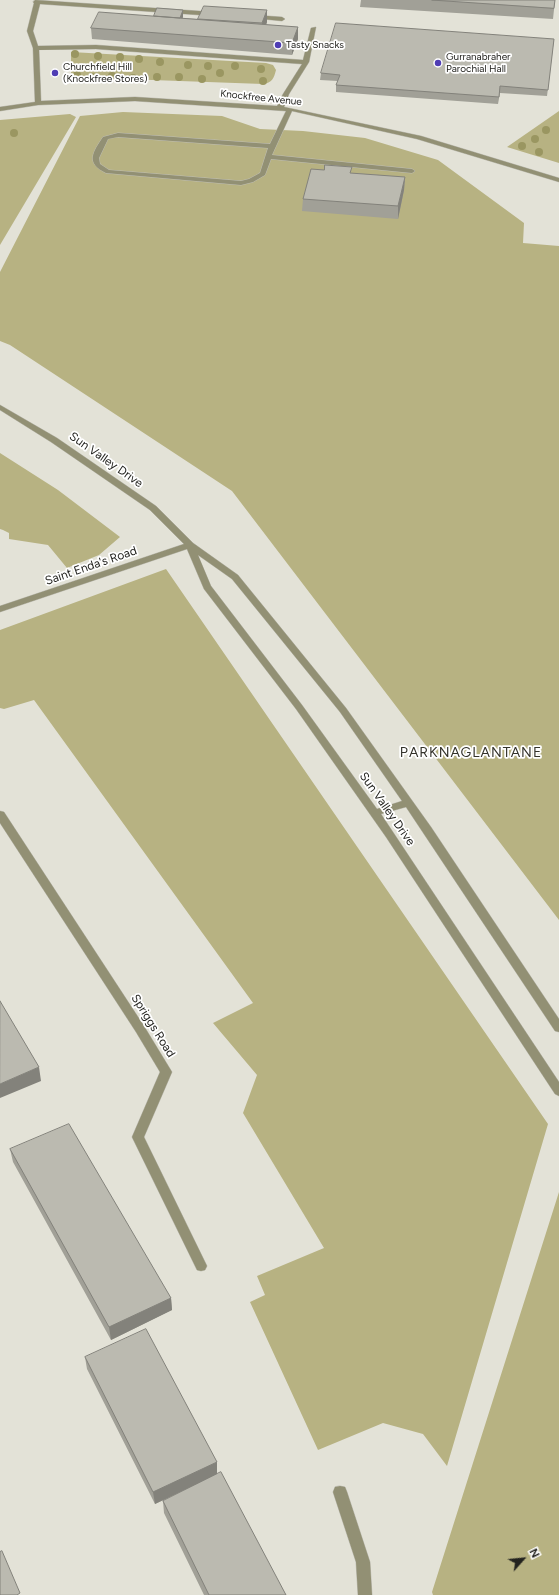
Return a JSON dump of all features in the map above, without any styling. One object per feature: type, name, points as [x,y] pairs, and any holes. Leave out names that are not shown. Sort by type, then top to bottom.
[{"type":"street","points":[[38,103],[36,48],[30,31],[37,1],[218,15]]},
{"type":"street","points":[[250,17],[282,19]]},
{"type":"street","points":[[280,108],[286,94],[306,62],[314,28]]},
{"type":"street","points":[[36,48],[96,47],[306,62]]},
{"type":"street","name":"Knockfree Avenue","points":[[0,109],[38,103],[135,98],[290,109],[419,138],[559,180]]},
{"type":"street","points":[[272,146],[118,135],[105,138],[95,157],[95,164],[99,168],[108,172],[241,183],[251,181],[263,174],[272,146],[290,109]]},
{"type":"street","points":[[269,157],[412,171]]},
{"type":"street","name":"Sun Valley Drive","points":[[0,407],[118,482],[153,508],[190,545],[235,577],[343,710],[408,803],[559,1028]]},
{"type":"street","name":"Sun Valley Drive","points":[[190,545],[207,587],[299,707],[374,813],[559,1091]]},
{"type":"street","name":"Saint Enda's Road","points":[[0,609],[190,545]]},
{"type":"street","points":[[374,813],[408,803]]},
{"type":"street","name":"Spriggs Road","points":[[0,815],[166,1072],[138,1137],[201,1266]]},
{"type":"street","points":[[340,1492],[363,1562],[366,1595]]},
{"type":"shaded area","points":[[71,52],[266,63],[273,65],[276,70],[272,80],[269,83],[263,84],[97,78],[95,82],[85,81],[73,76],[71,73]]},
{"type":"shaded area","points":[[559,111],[559,163],[507,147]]},
{"type":"shaded area","points":[[123,112],[222,116],[260,129],[303,131],[365,138],[438,160],[524,223],[523,243],[559,246],[559,920],[232,491],[10,345],[0,341],[0,272],[80,116]]},
{"type":"shaded area","points":[[70,114],[76,117],[0,245],[0,120]]},
{"type":"shaded area","points":[[0,453],[58,490],[120,537],[99,555],[67,568],[48,545],[9,539],[9,533],[0,529]]},
{"type":"shaded area","points":[[166,569],[548,1124],[447,1466],[423,1434],[383,1423],[318,1450],[250,1302],[265,1295],[257,1276],[324,1248],[243,1113],[257,1075],[213,1023],[253,1003],[34,700],[4,709],[0,708],[0,630]]},
{"type":"shaded area","points":[[559,1192],[559,1595],[433,1595],[432,1592]]},
{"type":"building","points":[[432,0],[555,0],[554,8]]},
{"type":"building","points":[[204,6],[267,10],[262,23],[198,19]]},
{"type":"building","points":[[157,8],[183,10],[180,18],[154,16]]},
{"type":"building","points":[[99,12],[298,27],[292,43],[91,28]]},
{"type":"building","name":"Gurranabraher Parochial Hall","points":[[336,23],[554,39],[548,90],[500,86],[499,97],[336,85],[340,75],[321,73]]},
{"type":"building","points":[[325,165],[352,167],[350,173],[405,177],[398,206],[303,199],[311,169],[324,170]]},
{"type":"building","points":[[0,1001],[39,1067],[0,1084]]},
{"type":"building","points":[[69,1124],[171,1298],[109,1327],[10,1149]]},
{"type":"building","points":[[146,1329],[217,1462],[153,1492],[85,1357]]},
{"type":"building","points":[[221,1472],[286,1595],[209,1595],[163,1501]]},
{"type":"building","points":[[2,1551],[20,1593],[17,1595],[0,1595],[0,1552]]},
{"type":"place","name":"Tasty Snacks","points":[[278,45]]},
{"type":"place","name":"Gurranabraher Parochial Hall","points":[[438,63]]},
{"type":"place","name":"Churchfield Hill (Knockfree Stores)","points":[[55,73]]},
{"type":"district","name":"PARKNAGLANTANE","points":[[471,753]]}]
